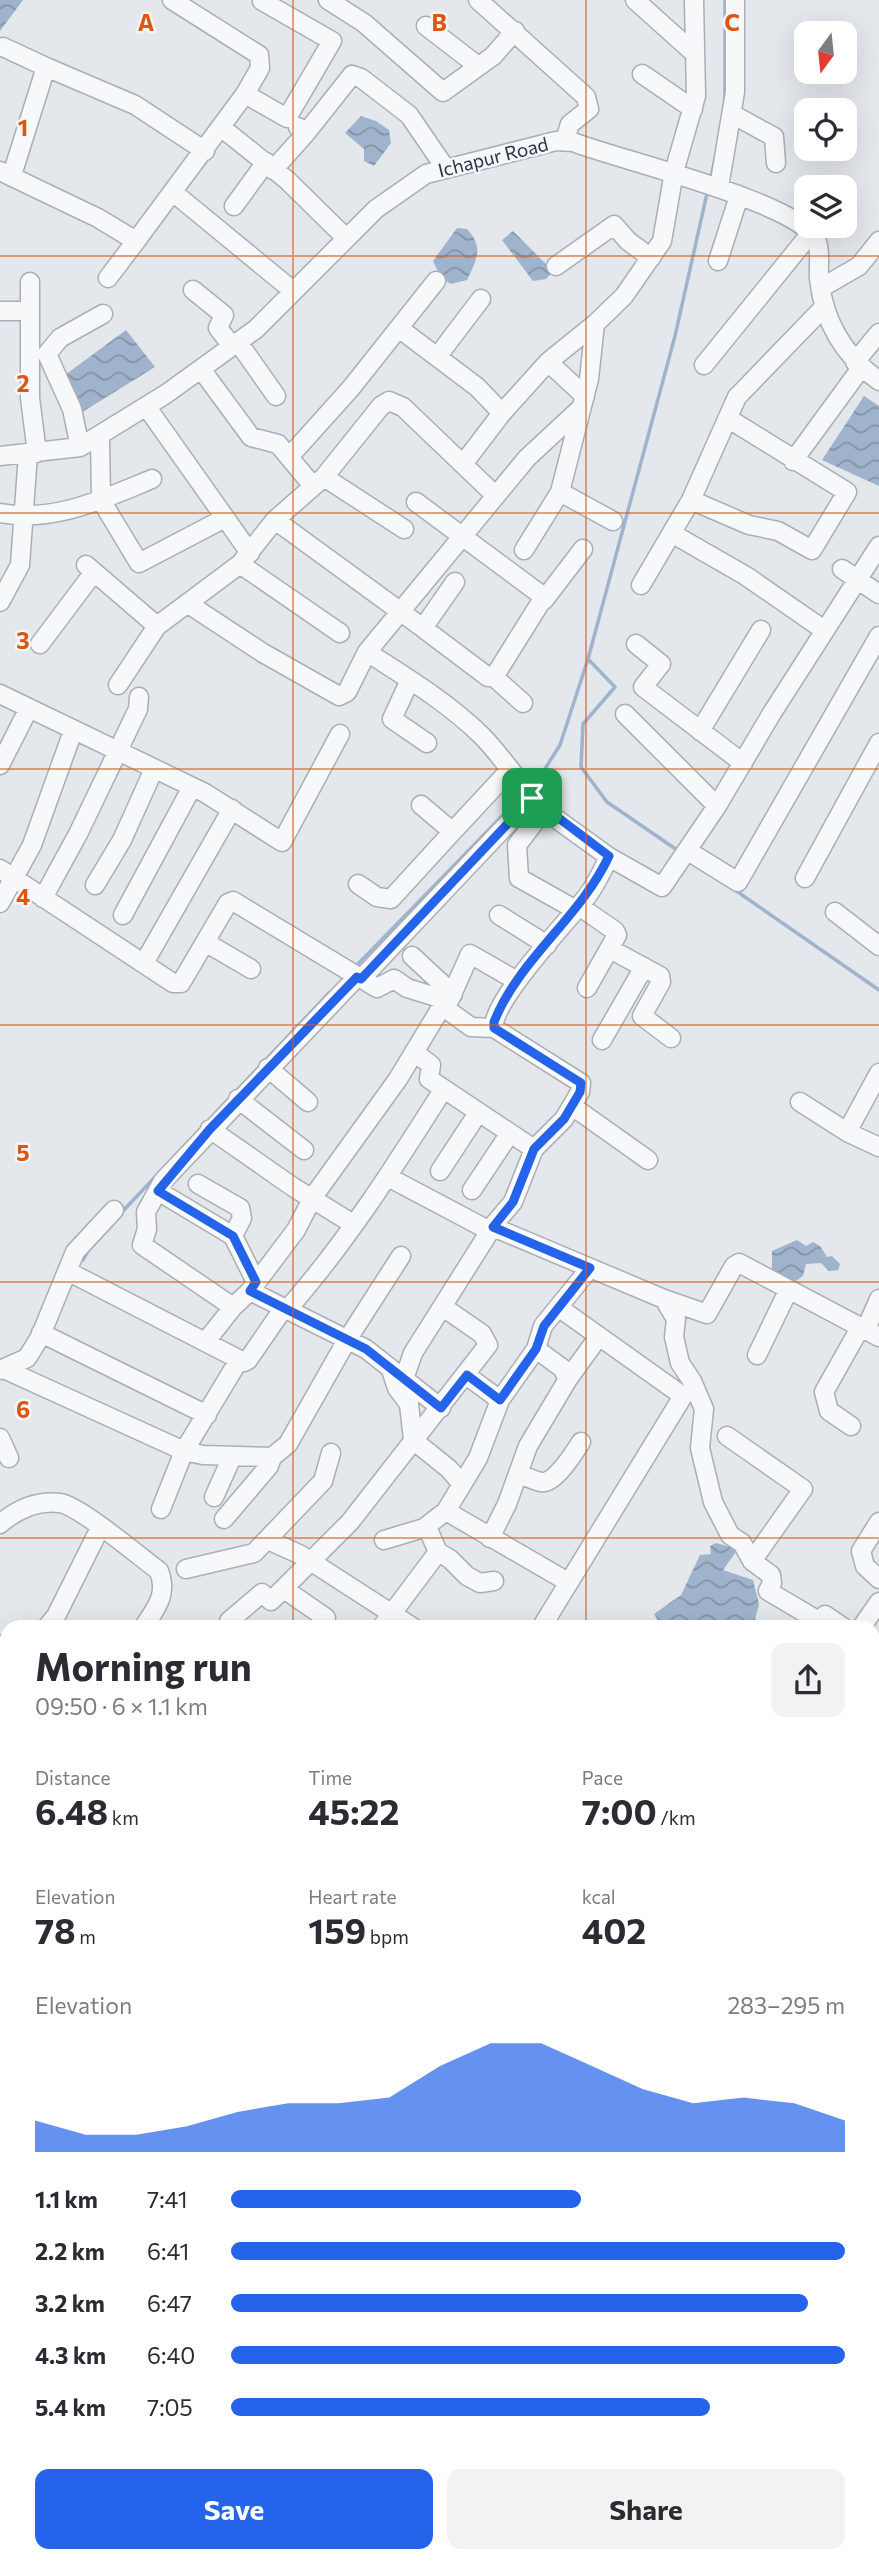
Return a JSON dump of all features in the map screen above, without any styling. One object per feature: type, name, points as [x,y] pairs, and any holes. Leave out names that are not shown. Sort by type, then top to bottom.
[{"type":"street","points":[[108,278],[222,128],[260,68],[259,55],[172,0]]},
{"type":"street","points":[[328,0],[364,23],[443,92],[493,56],[515,31]]},
{"type":"street","points":[[635,0],[694,53]]},
{"type":"street","points":[[463,464],[502,413],[548,362],[595,324],[624,296],[662,241],[674,172],[696,96],[694,0]]},
{"type":"street","points":[[711,184],[732,114],[737,47],[734,0]]},
{"type":"street","points":[[262,1],[332,41],[287,118]]},
{"type":"street","points":[[490,3],[515,31],[586,97],[589,109],[570,124],[565,140]]},
{"type":"street","points":[[426,26],[478,66]]},
{"type":"street","points":[[4,47],[135,105],[205,151]]},
{"type":"street","points":[[46,67],[6,173],[98,218],[136,242]]},
{"type":"street","points":[[642,74],[693,109]]},
{"type":"street","points":[[234,206],[306,132],[324,112],[345,79],[352,75],[361,78],[410,115],[446,169]]},
{"type":"street","points":[[245,94],[306,132]]},
{"type":"street","points":[[732,114],[774,137],[776,163]]},
{"type":"street","points":[[222,128],[270,166],[346,238]]},
{"type":"street","name":"Ichapur Road","points":[[0,456],[80,447],[100,438],[257,329],[292,290],[346,238],[403,189],[426,174],[565,140],[711,184],[777,211],[794,223]]},
{"type":"street","points":[[174,193],[292,290]]},
{"type":"street","points":[[718,261],[739,196]]},
{"type":"street","points":[[556,267],[614,225],[628,241],[651,258]]},
{"type":"street","points":[[704,365],[807,238]]},
{"type":"street","points":[[814,238],[817,242],[823,297],[843,349],[879,381]]},
{"type":"street","points":[[641,585],[691,500],[737,397],[823,297],[859,266],[879,241]]},
{"type":"street","points":[[289,457],[400,329],[436,281]]},
{"type":"street","points":[[0,602],[20,565],[23,517],[32,454],[30,282]]},
{"type":"street","points":[[193,290],[224,315],[218,328],[235,344],[276,396]]},
{"type":"street","points":[[437,357],[481,299]]},
{"type":"street","points":[[0,312],[29,311]]},
{"type":"street","points":[[80,447],[72,409],[47,354],[60,338],[103,314]]},
{"type":"street","points":[[524,550],[560,492],[583,402],[595,324]]},
{"type":"street","points":[[400,329],[477,387],[502,413]]},
{"type":"street","points":[[793,461],[879,334]]},
{"type":"street","points":[[548,362],[583,402]]},
{"type":"street","points":[[201,369],[251,437],[260,441],[272,440],[319,482],[404,529]]},
{"type":"street","points":[[118,685],[157,626],[190,605],[245,558],[275,520],[319,482],[381,406],[389,401],[403,407],[496,496]]},
{"type":"street","points":[[190,605],[263,653],[340,696],[347,692],[367,652],[399,610],[462,539],[527,457],[583,402]]},
{"type":"street","points":[[146,406],[225,518],[245,558],[340,633]]},
{"type":"street","points":[[691,500],[749,525],[778,531],[812,550],[847,492],[729,419]]},
{"type":"street","points":[[100,438],[101,500],[139,564],[225,518]]},
{"type":"street","points":[[0,513],[23,517],[54,514],[101,500],[152,479]]},
{"type":"street","points":[[560,492],[613,521]]},
{"type":"street","points":[[416,502],[544,600]]},
{"type":"street","points":[[275,520],[488,677],[494,677],[523,703]]},
{"type":"street","points":[[673,534],[746,576],[824,630]]},
{"type":"street","points":[[367,652],[444,702],[484,738],[532,798],[609,856],[662,887],[717,807],[824,630],[879,546]]},
{"type":"street","points":[[494,677],[544,600],[583,549]]},
{"type":"street","points":[[40,644],[90,569],[157,626]]},
{"type":"street","points":[[842,569],[879,594]]},
{"type":"street","points":[[423,628],[455,582]]},
{"type":"street","points":[[700,731],[761,630]]},
{"type":"street","points":[[686,854],[738,882],[879,636]]},
{"type":"street","points":[[636,644],[661,664],[643,687],[743,763]]},
{"type":"street","points":[[410,680],[392,719],[427,743]]},
{"type":"street","points":[[0,694],[28,710],[192,787],[282,842],[340,734]]},
{"type":"street","points":[[43,898],[78,834],[138,709],[139,697]]},
{"type":"street","points":[[0,765],[28,710]]},
{"type":"street","points":[[625,714],[717,807]]},
{"type":"street","points":[[0,904],[32,845],[73,731]]},
{"type":"street","points":[[805,878],[879,743]]},
{"type":"street","points":[[96,885],[122,840],[154,769]]},
{"type":"street","points":[[358,884],[377,897],[391,899],[509,771]]},
{"type":"street","points":[[123,915],[192,787]]},
{"type":"street","points":[[532,798],[517,845],[519,878],[577,908],[615,931],[617,935],[587,988]]},
{"type":"street","points":[[233,1307],[142,1245],[146,1212],[158,1191],[210,1129],[354,975],[532,798]]},
{"type":"street","points":[[421,805],[447,827],[455,829]]},
{"type":"street","points":[[144,963],[232,809]]},
{"type":"street","points":[[494,1028],[496,1017],[517,981],[577,908],[609,856]]},
{"type":"street","points":[[0,869],[178,984],[228,903],[233,901],[377,988],[394,979],[407,988],[448,1000]]},
{"type":"street","points":[[835,912],[879,946]]},
{"type":"street","points":[[499,915],[547,945]]},
{"type":"street","points":[[205,942],[251,969]]},
{"type":"street","points":[[610,949],[660,976],[662,982],[642,1016]]},
{"type":"street","points":[[206,1340],[253,1286],[296,1230],[313,1197],[448,1000],[470,954],[517,981]]},
{"type":"street","points":[[412,956],[471,1027],[494,1028],[581,1083],[580,1092],[564,1119],[534,1149],[513,1202],[492,1229],[398,1375],[397,1388],[409,1404],[413,1440],[462,1484]]},
{"type":"street","points":[[602,1040],[644,967]]},
{"type":"street","points":[[625,1002],[671,1038]]},
{"type":"street","points":[[414,1052],[430,1063],[429,1079],[534,1149]]},
{"type":"street","points":[[268,1068],[308,1102]]},
{"type":"street","points":[[847,1132],[879,1073]]},
{"type":"street","points":[[69,1272],[206,1340],[239,1360],[248,1360],[284,1310],[311,1282],[388,1177],[443,1090]]},
{"type":"street","points":[[238,1100],[304,1150]]},
{"type":"street","points":[[800,1102],[847,1132],[879,1147]]},
{"type":"street","points":[[572,1106],[649,1160]]},
{"type":"street","points":[[440,1171],[478,1113]]},
{"type":"street","points":[[210,1129],[293,1187],[353,1224]]},
{"type":"street","points":[[472,1190],[510,1133]]},
{"type":"street","points":[[388,1177],[492,1229],[707,1314],[736,1264],[868,1332]]},
{"type":"street","points":[[198,1184],[240,1208],[242,1218],[233,1236]]},
{"type":"street","points":[[158,1191],[233,1236],[253,1286],[284,1310],[366,1349],[441,1408]]},
{"type":"street","points":[[2,1369],[27,1358],[69,1272],[75,1252],[114,1210]]},
{"type":"street","points":[[224,1520],[269,1466],[272,1457],[288,1444],[347,1340],[401,1256]]},
{"type":"street","points":[[384,1540],[427,1527],[446,1511],[478,1458],[500,1400],[536,1349],[544,1326],[590,1268]]},
{"type":"street","points":[[757,1355],[788,1291]]},
{"type":"street","points":[[664,1299],[676,1319],[674,1337],[680,1363],[692,1381],[704,1409],[700,1448],[713,1502],[730,1535],[742,1543],[752,1561],[771,1575],[772,1583],[768,1591],[809,1620]]},
{"type":"street","points":[[850,1426],[829,1411],[824,1392],[868,1332],[879,1299]]},
{"type":"street","points":[[230,1620],[262,1593],[271,1601],[350,1522],[488,1345],[482,1334],[443,1307]]},
{"type":"street","points":[[546,1620],[683,1395],[558,1307]]},
{"type":"street","points":[[41,1333],[207,1415]]},
{"type":"street","points":[[490,1538],[528,1446],[568,1379],[599,1336]]},
{"type":"street","points":[[536,1349],[562,1368],[568,1379]]},
{"type":"street","points":[[161,1509],[184,1451],[239,1360]]},
{"type":"street","points":[[2,1369],[184,1451],[232,1457],[272,1457]]},
{"type":"street","points":[[467,1375],[500,1400]]},
{"type":"street","points":[[727,1436],[803,1489],[752,1561]]},
{"type":"street","points":[[0,1438],[9,1458]]},
{"type":"street","points":[[519,1473],[542,1483],[549,1481],[568,1464],[581,1442]]},
{"type":"street","points":[[186,1569],[242,1558],[254,1553],[323,1481],[331,1453]]},
{"type":"street","points":[[214,1497],[232,1457]]},
{"type":"street","points":[[0,1524],[18,1508],[60,1503],[100,1528],[159,1571],[164,1585],[162,1599],[148,1620]]},
{"type":"street","points":[[446,1511],[568,1582]]},
{"type":"street","points":[[879,1522],[861,1551],[865,1566],[879,1579]]},
{"type":"street","points":[[427,1527],[438,1552],[450,1559],[467,1576],[480,1583],[494,1581]]},
{"type":"street","points":[[53,1620],[100,1528]]},
{"type":"street","points":[[268,1541],[312,1561],[403,1620]]},
{"type":"street","points":[[386,1620],[438,1552]]},
{"type":"street","points":[[284,1589],[326,1618]]},
{"type":"street","points":[[867,1620],[879,1602]]},
{"type":"water","points":[[0,0],[23,0],[0,31]]},
{"type":"water","points":[[361,116],[376,121],[389,130],[391,143],[374,166],[364,161],[364,149],[345,133]]},
{"type":"water","points":[[457,228],[467,229],[472,235],[477,253],[467,280],[451,284],[441,278],[433,261]]},
{"type":"water","points":[[513,231],[553,271],[546,279],[533,281],[502,240]]},
{"type":"water","points":[[126,330],[155,367],[79,414],[61,378]]},
{"type":"water","points":[[864,396],[879,406],[879,486],[822,460]]},
{"type":"water","points":[[797,1240],[806,1246],[813,1242],[820,1246],[827,1257],[832,1256],[840,1264],[838,1270],[829,1271],[821,1263],[806,1264],[803,1276],[787,1287],[772,1275],[772,1251]]},
{"type":"water","points":[[716,1543],[738,1549],[723,1570],[753,1580],[759,1604],[755,1620],[658,1620],[654,1614],[681,1595],[700,1555],[711,1554],[710,1546]]},
{"type":"waterway","points":[[725,0],[725,103]]},
{"type":"waterway","points":[[711,178],[715,159]]},
{"type":"waterway","points":[[680,852],[607,802],[581,767],[583,724],[615,687],[588,659],[675,336],[708,189]]},
{"type":"waterway","points":[[533,788],[560,745],[588,659]]},
{"type":"waterway","points":[[355,967],[511,807]]},
{"type":"waterway","points":[[732,888],[879,990]]},
{"type":"waterway","points":[[121,1213],[330,992]]},
{"type":"waterway","points":[[83,1260],[90,1247]]},
{"type":"route","points":[[532,798],[544,810],[609,856],[589,893],[517,981],[494,1022],[494,1028],[581,1083],[580,1092],[564,1119],[534,1149],[513,1202],[493,1227],[590,1268],[544,1326],[536,1349],[500,1400],[467,1375],[441,1408],[366,1349],[250,1291],[256,1282],[233,1236],[158,1191],[163,1181],[210,1129],[334,999],[357,977],[361,979],[532,798]]}]
